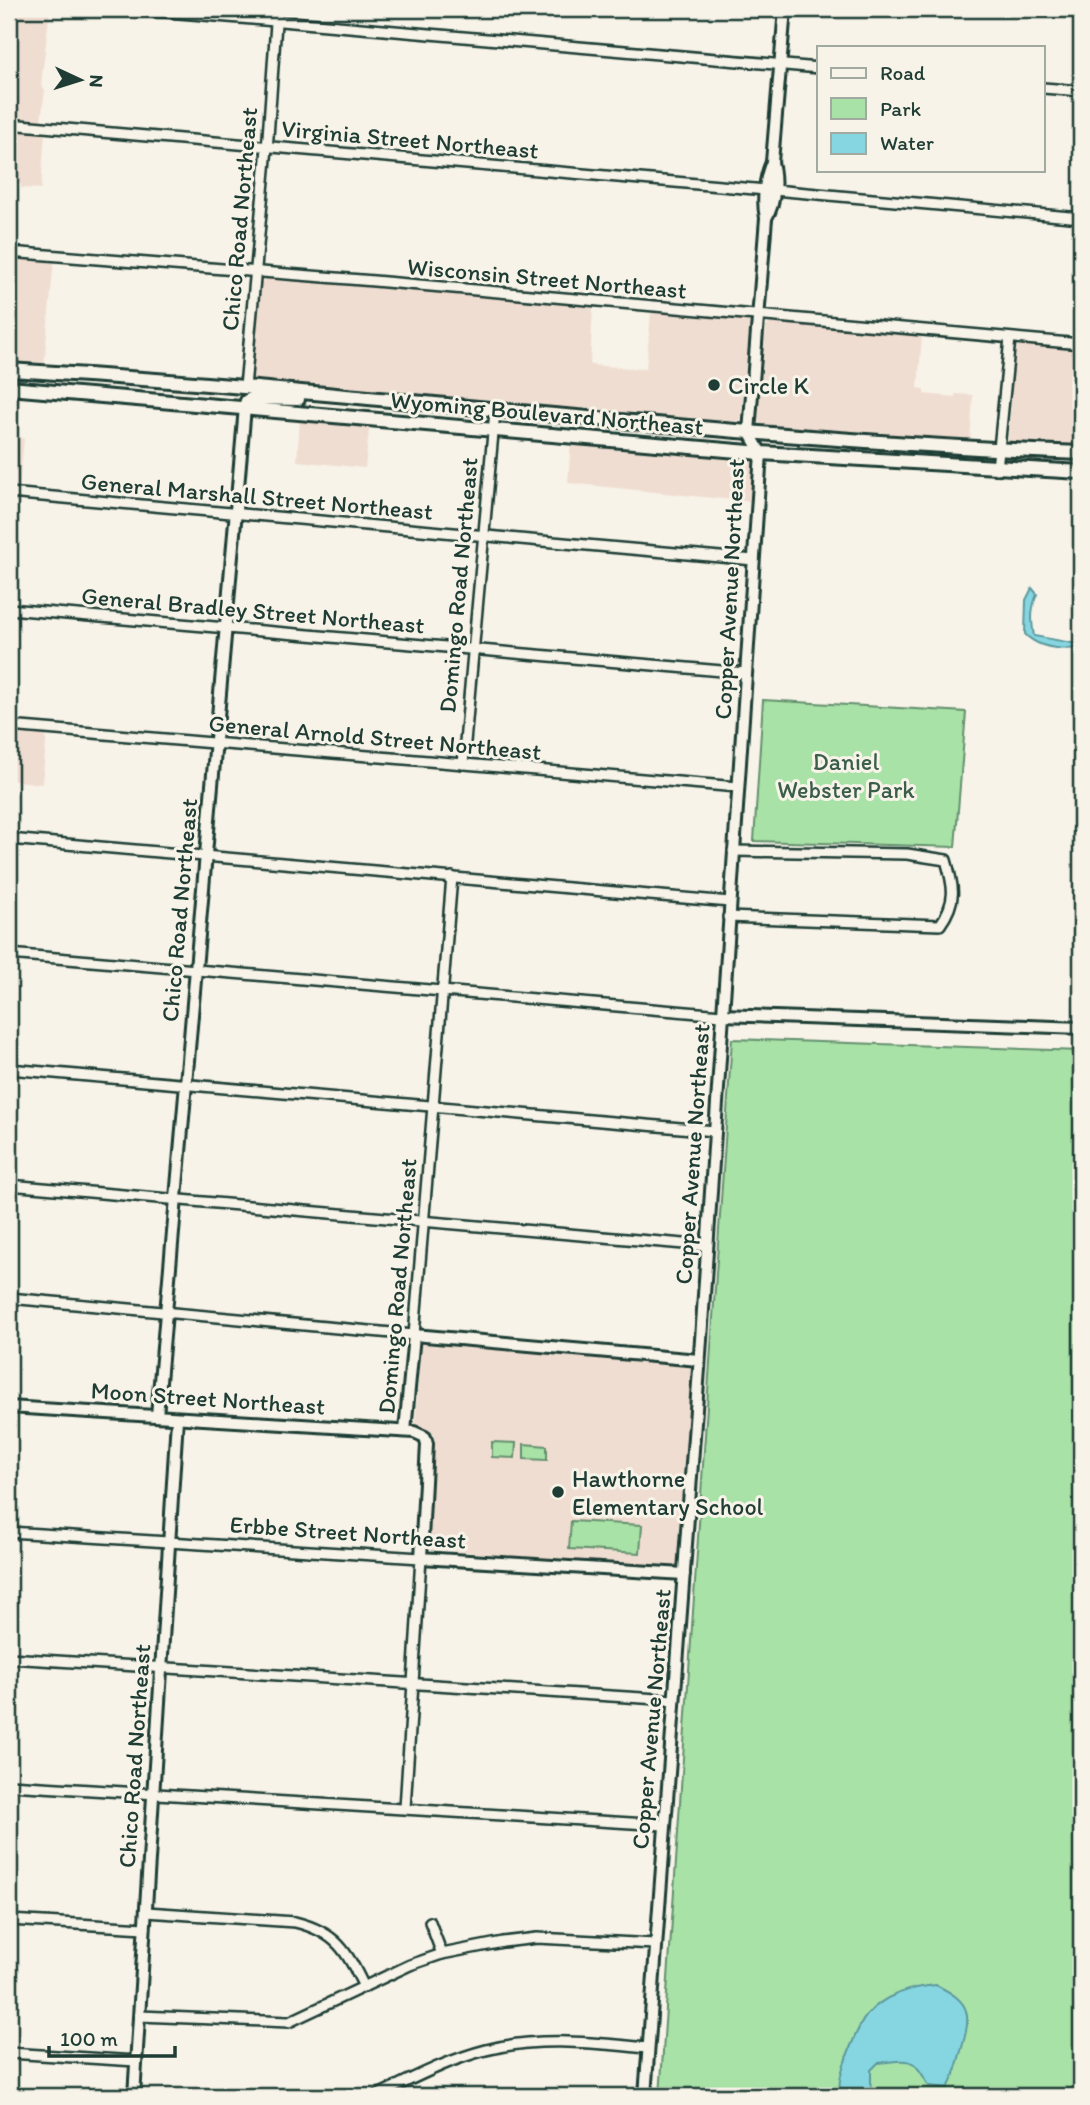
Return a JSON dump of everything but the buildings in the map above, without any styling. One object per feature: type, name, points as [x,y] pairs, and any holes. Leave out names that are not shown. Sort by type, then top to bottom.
[{"type":"main road","name":"Wyoming Boulevard Northeast","points":[[9,370],[246,387],[749,432],[999,450],[1081,453]]},
{"type":"main road","points":[[162,401],[176,394],[239,397],[246,387]]},
{"type":"main road","name":"Wyoming Boulevard Northeast","points":[[9,388],[761,453],[1081,472]]},
{"type":"main road","points":[[245,407],[247,401],[254,398],[295,400],[315,394]]},
{"type":"street","points":[[130,9],[817,68]]},
{"type":"street","name":"Chico Road Northeast","points":[[276,9],[278,21]]},
{"type":"street","name":"Chico Road Northeast","points":[[246,387],[278,21],[282,9]]},
{"type":"street","name":"Copper Avenue Northeast","points":[[645,2096],[684,1574],[761,453],[749,432],[766,218],[764,208],[769,190],[767,172],[772,162],[785,9]]},
{"type":"street","points":[[1044,88],[1081,91]]},
{"type":"street","name":"Virginia Street Northeast","points":[[9,124],[1081,218]]},
{"type":"street","name":"Wisconsin Street Northeast","points":[[9,252],[1081,344]]},
{"type":"street","points":[[997,469],[1010,338]]},
{"type":"street","name":"Chico Road Northeast","points":[[157,1416],[245,407]]},
{"type":"street","name":"Domingo Road Northeast","points":[[463,764],[495,411]]},
{"type":"street","name":"General Marshall Street Northeast","points":[[9,493],[754,560]]},
{"type":"street","name":"General Bradley Street Northeast","points":[[9,609],[745,673]]},
{"type":"street","name":"General Arnold Street Northeast","points":[[9,726],[738,787]]},
{"type":"street","points":[[9,839],[730,902]]},
{"type":"street","points":[[729,917],[940,925],[951,910],[954,885],[946,860],[907,854],[733,850]]},
{"type":"street","name":"Domingo Road Northeast","points":[[405,1808],[427,1444],[422,1434],[405,1431],[452,877]]},
{"type":"street","points":[[9,954],[722,1015],[1081,1028]]},
{"type":"street","points":[[9,1069],[715,1131]]},
{"type":"street","points":[[9,1185],[707,1246]]},
{"type":"street","points":[[9,1298],[699,1360]]},
{"type":"street","name":"Moon Street Northeast","points":[[9,1407],[405,1431]]},
{"type":"street","name":"Chico Road Northeast","points":[[134,2096],[177,1419]]},
{"type":"street","name":"Erbbe Street Northeast","points":[[9,1532],[684,1574]]},
{"type":"street","points":[[9,1658],[674,1700]]},
{"type":"street","points":[[9,1785],[664,1825]]},
{"type":"street","points":[[146,1912],[308,1925],[332,1937],[343,1949],[352,1960],[364,1987]]},
{"type":"street","points":[[9,1920],[145,1928]]},
{"type":"street","points":[[430,1922],[442,1954]]},
{"type":"street","points":[[139,2016],[289,2022],[442,1954],[537,1938],[655,1944]]},
{"type":"street","points":[[376,2096],[449,2062],[504,2046],[546,2041],[648,2048]]},
{"type":"street","points":[[9,2053],[136,2060]]},
{"type":"shaded area","points":[[9,9],[50,9],[41,85],[45,90],[41,120],[9,116]]},
{"type":"shaded area","points":[[9,131],[45,132],[41,189],[21,188],[21,184],[9,183]]},
{"type":"shaded area","points":[[9,256],[54,260],[44,365],[9,363]]},
{"type":"shaded area","points":[[266,278],[593,307],[590,365],[646,369],[651,312],[745,320],[750,326],[741,419],[736,424],[255,382],[252,377],[260,285]]},
{"type":"shaded area","points":[[771,322],[922,336],[918,388],[924,389],[924,394],[955,397],[955,394],[973,395],[970,442],[760,425],[758,421],[766,327]]},
{"type":"shaded area","points":[[1020,345],[1081,350],[1081,446],[1008,442],[1015,347]]},
{"type":"shaded area","points":[[9,394],[21,395],[17,437],[24,439],[19,488],[9,487]]},
{"type":"shaded area","points":[[300,418],[370,422],[365,468],[297,461]]},
{"type":"shaded area","points":[[571,441],[750,457],[755,463],[751,502],[568,483]]},
{"type":"shaded area","points":[[9,730],[47,733],[42,784],[9,780]]},
{"type":"shaded area","name":"Hawthorne Elementary School","points":[[421,1342],[692,1364],[678,1569],[430,1549],[434,1435],[415,1426]]},
{"type":"green space","name":"Daniel Webster Park","points":[[763,700],[966,712],[955,847],[754,841]]},
{"type":"green space","points":[[732,1039],[1081,1051],[1081,2096],[660,2096]]},
{"type":"green space","points":[[492,1442],[516,1443],[515,1458],[492,1457]]},
{"type":"green space","points":[[524,1444],[547,1446],[547,1460],[524,1459]]},
{"type":"green space","points":[[571,1521],[642,1525],[640,1553],[569,1549]]},
{"type":"water","points":[[1032,588],[1037,594],[1032,615],[1034,636],[1077,644],[1081,642],[1081,648],[1051,647],[1037,643],[1025,634],[1026,600]]},
{"type":"water","points":[[936,1985],[963,2004],[967,2019],[961,2051],[948,2088],[929,2086],[914,2064],[898,2061],[878,2063],[871,2070],[871,2096],[840,2096],[844,2065],[855,2036],[867,2015],[881,2002],[898,1993]]},
{"type":"place","name":"Circle K","points":[[714,385]]},
{"type":"place","name":"Hawthorne Elementary School","points":[[558,1492]]}]
